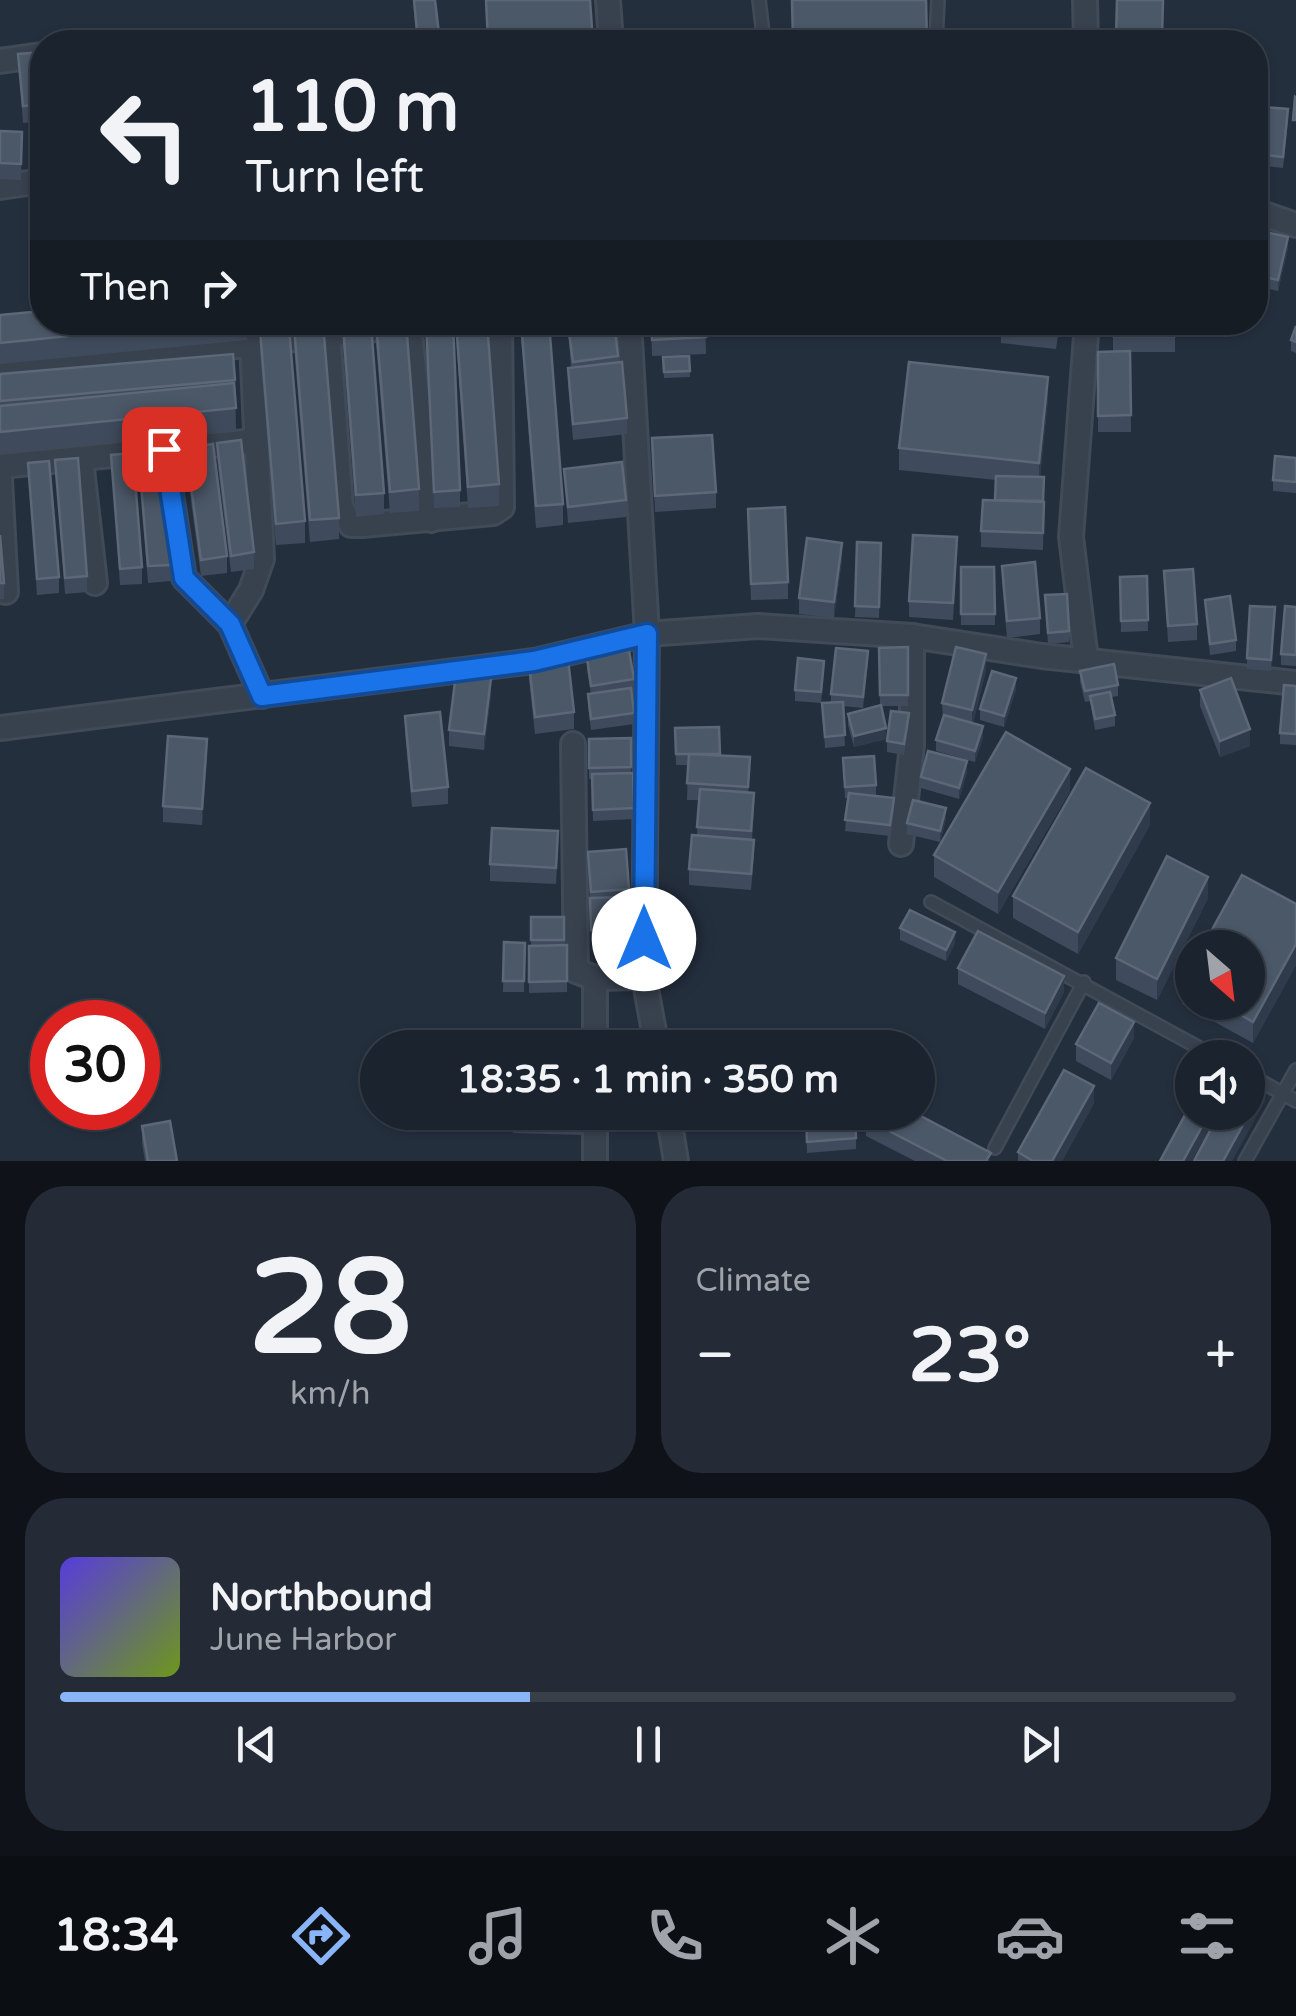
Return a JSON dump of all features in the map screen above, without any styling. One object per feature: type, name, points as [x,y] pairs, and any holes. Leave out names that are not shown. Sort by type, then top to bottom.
[{"type":"street","points":[[608,0],[610,30]]},
{"type":"street","points":[[1085,0],[1086,30]]},
{"type":"street","points":[[0,62],[30,56]]},
{"type":"street","points":[[0,187],[30,183]]},
{"type":"street","points":[[1268,216],[1296,226]]},
{"type":"street","points":[[0,375],[240,335]]},
{"type":"street","points":[[230,624],[251,590],[262,559],[252,335]]},
{"type":"street","points":[[328,335],[344,519],[350,525],[493,513],[504,503],[500,335]]},
{"type":"street","points":[[423,335],[431,520]]},
{"type":"street","points":[[630,335],[647,634],[644,977],[653,1030]]},
{"type":"street","points":[[1086,335],[1071,537],[1086,660]]},
{"type":"street","points":[[0,466],[256,441]]},
{"type":"street","points":[[164,449],[184,578],[230,624],[262,696]]},
{"type":"street","points":[[81,460],[95,583]]},
{"type":"street","points":[[0,480],[6,592]]},
{"type":"street","points":[[0,728],[534,661],[647,634],[758,626],[912,636],[1296,683]]},
{"type":"street","points":[[901,844],[912,745],[912,636]]},
{"type":"street","points":[[574,744],[575,968],[577,974],[595,978],[644,977]]},
{"type":"street","points":[[595,978],[595,1030]]},
{"type":"street","points":[[595,1130],[596,1161]]},
{"type":"street","points":[[671,1130],[676,1161]]},
{"type":"lane","points":[[759,0],[763,30]]},
{"type":"lane","points":[[937,30],[938,0]]},
{"type":"lane","points":[[931,902],[1186,1040]]},
{"type":"lane","points":[[995,1148],[1084,982]]},
{"type":"lane","points":[[1246,1161],[1296,1070]]},
{"type":"lane","points":[[1265,1084],[1296,1101]]},
{"type":"building","points":[[414,0],[435,0],[439,30],[417,30]]},
{"type":"building","points":[[486,0],[590,0],[592,30],[487,30]]},
{"type":"building","points":[[792,0],[926,0],[927,30],[793,30]]},
{"type":"building","points":[[1117,0],[1163,0],[1162,30],[1116,30]]},
{"type":"building","points":[[30,53],[30,105],[23,106],[18,54]]},
{"type":"building","points":[[1268,107],[1288,109],[1283,157],[1268,155]]},
{"type":"building","points":[[0,131],[22,132],[21,164],[0,163]]},
{"type":"building","points":[[1268,232],[1288,237],[1278,280],[1268,278]]},
{"type":"building","points":[[30,312],[30,335],[78,335],[0,343],[0,315]]},
{"type":"building","points":[[260,335],[290,335],[305,521],[276,524]]},
{"type":"building","points":[[295,335],[324,335],[339,518],[310,520]]},
{"type":"building","points":[[344,335],[372,335],[384,493],[356,495]]},
{"type":"building","points":[[377,335],[407,335],[419,489],[390,492]]},
{"type":"building","points":[[427,335],[454,335],[460,490],[434,492]]},
{"type":"building","points":[[457,335],[488,335],[499,484],[468,487]]},
{"type":"building","points":[[522,335],[550,335],[563,504],[536,506]]},
{"type":"building","points":[[569,335],[616,335],[618,356],[573,362]]},
{"type":"building","points":[[652,335],[706,335],[706,337],[652,340]]},
{"type":"building","points":[[1130,351],[1131,415],[1098,416],[1098,352]]},
{"type":"building","points":[[233,354],[235,380],[0,401],[0,374]]},
{"type":"building","points":[[689,356],[690,371],[664,372],[663,357]]},
{"type":"building","points":[[622,362],[627,418],[573,424],[568,368]]},
{"type":"building","points":[[909,362],[1048,377],[1039,463],[899,448]]},
{"type":"building","points":[[234,383],[236,408],[0,432],[0,406]]},
{"type":"building","points":[[712,435],[716,492],[655,496],[652,438]]},
{"type":"building","points":[[241,440],[254,552],[231,556],[217,443]]},
{"type":"building","points":[[213,444],[227,556],[201,560],[186,448]]},
{"type":"building","points":[[161,448],[171,565],[148,566],[138,450]]},
{"type":"building","points":[[133,453],[142,567],[120,569],[111,455]]},
{"type":"building","points":[[1275,456],[1296,458],[1296,482],[1273,480]]},
{"type":"building","points":[[78,458],[87,576],[65,578],[55,460]]},
{"type":"building","points":[[49,461],[59,577],[37,579],[28,463]]},
{"type":"building","points":[[622,462],[626,500],[568,507],[564,469]]},
{"type":"building","points":[[996,476],[1044,477],[1043,501],[995,500]]},
{"type":"building","points":[[983,500],[1044,502],[1043,533],[981,531]]},
{"type":"building","points":[[785,507],[788,582],[751,584],[748,509]]},
{"type":"building","points":[[0,535],[4,583],[0,583]]},
{"type":"building","points":[[913,535],[957,537],[953,603],[909,601]]},
{"type":"building","points":[[807,538],[842,543],[834,602],[799,598]]},
{"type":"building","points":[[857,542],[881,543],[879,607],[855,606]]},
{"type":"building","points":[[1035,562],[1040,618],[1007,621],[1002,566]]},
{"type":"building","points":[[961,567],[994,567],[995,614],[961,614]]},
{"type":"building","points":[[1193,569],[1197,624],[1168,626],[1164,571]]},
{"type":"building","points":[[1147,576],[1148,620],[1121,621],[1120,577]]},
{"type":"building","points":[[1067,594],[1069,631],[1048,633],[1045,595]]},
{"type":"building","points":[[1230,596],[1236,640],[1210,644],[1205,600]]},
{"type":"building","points":[[1250,606],[1275,607],[1271,660],[1247,658]]},
{"type":"building","points":[[1285,606],[1296,607],[1296,655],[1281,654]]},
{"type":"building","points":[[908,647],[908,695],[880,695],[879,648]]},
{"type":"building","points":[[956,647],[986,654],[972,710],[942,703]]},
{"type":"building","points":[[836,648],[868,651],[863,697],[831,694]]},
{"type":"building","points":[[629,651],[634,679],[591,686],[587,658]]},
{"type":"building","points":[[798,658],[824,661],[821,692],[795,690]]},
{"type":"building","points":[[568,659],[574,712],[535,717],[529,664]]},
{"type":"building","points":[[1114,664],[1118,685],[1085,691],[1080,671]]},
{"type":"building","points":[[992,671],[1016,678],[1004,716],[980,709]]},
{"type":"building","points":[[456,674],[491,678],[484,734],[449,730]]},
{"type":"building","points":[[1231,678],[1250,729],[1220,741],[1200,690]]},
{"type":"building","points":[[1284,685],[1296,686],[1296,734],[1280,733]]},
{"type":"building","points":[[631,688],[634,713],[591,719],[588,694]]},
{"type":"building","points":[[1110,692],[1115,715],[1095,719],[1090,696]]},
{"type":"building","points":[[843,702],[845,735],[825,737],[822,703]]},
{"type":"building","points":[[881,705],[886,728],[854,736],[848,714]]},
{"type":"building","points":[[891,711],[909,713],[904,744],[887,741]]},
{"type":"building","points":[[440,712],[448,787],[412,791],[405,716]]},
{"type":"building","points":[[944,715],[983,726],[975,751],[936,740]]},
{"type":"building","points":[[719,727],[720,754],[676,754],[675,728]]},
{"type":"building","points":[[1006,732],[1070,769],[998,892],[934,855]]},
{"type":"building","points":[[168,736],[207,739],[202,809],[163,806]]},
{"type":"building","points":[[631,738],[631,767],[589,768],[589,739]]},
{"type":"building","points":[[928,751],[967,761],[959,788],[921,777]]},
{"type":"building","points":[[689,754],[750,757],[748,787],[687,783]]},
{"type":"building","points":[[874,756],[876,785],[845,787],[843,758]]},
{"type":"building","points":[[1086,768],[1150,803],[1078,932],[1013,896]]},
{"type":"building","points":[[633,773],[634,808],[593,810],[592,774]]},
{"type":"building","points":[[700,789],[754,793],[751,831],[697,827]]},
{"type":"building","points":[[849,793],[894,798],[890,825],[845,820]]},
{"type":"building","points":[[913,800],[946,808],[940,831],[907,823]]},
{"type":"building","points":[[492,828],[558,831],[556,868],[490,864]]},
{"type":"building","points":[[692,835],[754,840],[751,874],[689,869]]},
{"type":"building","points":[[626,849],[629,889],[591,892],[588,852]]},
{"type":"building","points":[[1167,856],[1208,877],[1182,930],[1175,930],[1175,943],[1157,979],[1116,958]]},
{"type":"building","points":[[1242,875],[1296,904],[1296,944],[1265,1000],[1265,930],[1212,930]]},
{"type":"building","points":[[628,897],[629,929],[591,930],[590,898]]},
{"type":"building","points":[[910,910],[955,932],[946,950],[900,928]]},
{"type":"building","points":[[531,917],[564,917],[564,940],[531,940]]},
{"type":"building","points":[[978,931],[1064,976],[1045,1013],[958,968]]},
{"type":"building","points":[[504,942],[525,943],[524,981],[503,981]]},
{"type":"building","points":[[567,945],[567,981],[529,982],[529,946]]},
{"type":"building","points":[[1099,1003],[1134,1022],[1111,1063],[1076,1044]]},
{"type":"building","points":[[1064,1070],[1094,1086],[1052,1161],[1033,1161],[1018,1152]]},
{"type":"building","points":[[170,1121],[177,1161],[148,1161],[143,1130],[160,1130],[160,1123]]},
{"type":"building","points":[[935,1124],[991,1153],[986,1161],[947,1161],[887,1130],[935,1130]]},
{"type":"building","points":[[807,1130],[856,1130],[856,1138],[807,1142]]},
{"type":"building","points":[[1177,1130],[1200,1130],[1183,1161],[1160,1161]]},
{"type":"building","points":[[1210,1130],[1240,1130],[1223,1161],[1194,1161]]},
{"type":"route","points":[[164,449],[184,578],[230,624],[262,696],[534,661],[647,634],[644,939]]}]
